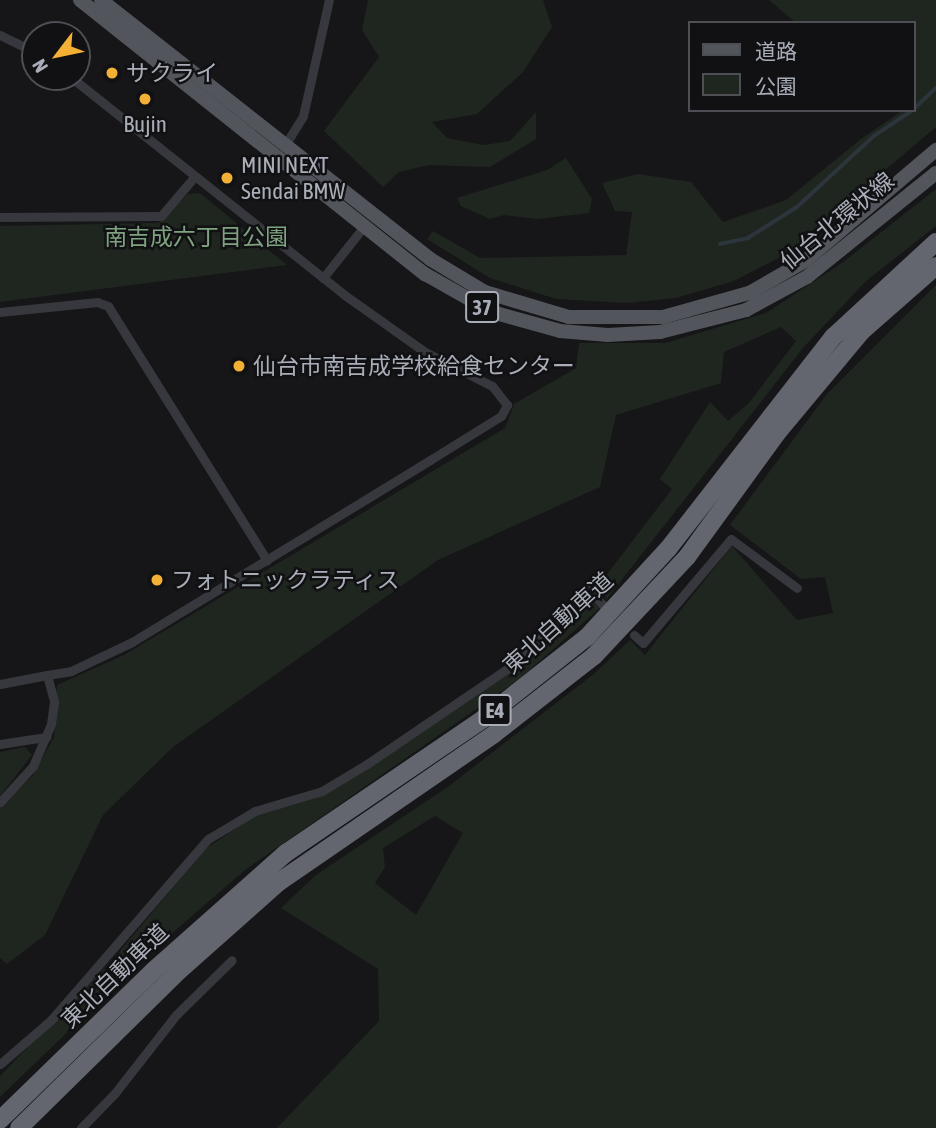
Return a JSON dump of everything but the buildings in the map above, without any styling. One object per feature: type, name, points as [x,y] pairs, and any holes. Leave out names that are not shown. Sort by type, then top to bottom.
[{"type":"highway","name":"東北自動車道","points":[[0,1120],[153,971],[286,853],[483,719],[587,637],[668,549],[832,337],[936,242]]},
{"type":"highway","name":"東北自動車道","points":[[19,1128],[181,970],[279,882],[494,734],[594,656],[687,557],[777,433],[862,331],[936,266]]},
{"type":"main road","name":"仙台北環状線","points":[[80,0],[425,274],[492,312],[560,331],[633,334],[706,323],[787,290],[936,173]]},
{"type":"main road","name":"仙台北環状線","points":[[101,0],[119,5],[285,145],[430,259],[485,292],[569,317],[632,320],[720,304],[771,282],[805,261],[936,150]]},
{"type":"street","points":[[285,145],[303,116],[329,0]]},
{"type":"street","points":[[0,35],[21,45]]},
{"type":"street","points":[[0,684],[71,671],[132,642],[501,416],[507,405],[492,386],[425,352],[323,278],[89,91]]},
{"type":"street","points":[[0,217],[161,216],[195,176]]},
{"type":"street","points":[[323,278],[365,225]]},
{"type":"street","points":[[0,312],[97,302],[108,306],[267,560]]},
{"type":"street","points":[[634,635],[643,643],[731,539],[797,588]]},
{"type":"street","points":[[0,1064],[51,1020],[208,839],[255,811],[322,791],[367,764],[511,666],[589,590],[603,605]]},
{"type":"street","points":[[0,802],[22,782],[46,737],[54,702],[47,675]]},
{"type":"street","points":[[0,744],[46,737]]},
{"type":"street","points":[[81,1128],[115,1093],[177,1015],[232,960]]},
{"type":"green space","points":[[368,0],[543,0],[552,27],[523,72],[477,114],[432,122],[447,138],[483,145],[510,141],[536,112],[536,139],[490,167],[429,165],[399,172],[383,187],[324,131],[379,57],[362,30]]},
{"type":"green space","points":[[769,0],[936,0],[936,127],[786,254],[734,281],[676,298],[627,303],[556,299],[490,278],[427,239],[433,231],[480,258],[626,255],[632,212],[615,211],[602,183],[638,174],[691,182],[723,222],[786,200],[861,139],[900,112],[915,112],[915,21],[794,21]]},
{"type":"green space","points":[[566,158],[592,199],[589,213],[537,219],[504,215],[490,219],[461,206],[457,198],[547,170]]},
{"type":"green space","points":[[936,189],[936,226],[866,281],[803,348],[606,600],[602,581],[672,489],[660,479],[710,402],[728,421],[749,403],[796,341],[781,327],[724,352],[721,383],[616,415],[600,487],[438,560],[173,747],[103,815],[45,935],[7,964],[0,958],[0,807],[33,775],[54,737],[57,685],[124,655],[505,428],[514,404],[576,368],[579,343],[665,343],[766,313],[842,263]]},
{"type":"green space","name":"南吉成六丁目公園","points":[[200,193],[287,265],[0,302],[0,226],[158,223],[188,194]]},
{"type":"green space","points":[[936,285],[936,1128],[277,1128],[379,1021],[378,969],[281,908],[316,875],[449,786],[595,673],[630,640],[645,655],[732,546],[797,620],[833,613],[825,577],[801,579],[730,525],[827,394]],"holes":[[[435,816],[463,833],[416,915],[375,883],[385,867],[383,848]]]},
{"type":"green space","points":[[591,600],[600,608],[518,680],[245,870],[155,948],[0,1097],[0,1076],[115,957],[205,849],[255,816],[317,798],[335,787],[498,680],[583,601]]},
{"type":"green space","points":[[25,747],[32,755],[0,796],[0,752]]},
{"type":"waterway","points":[[915,108],[936,88]]},
{"type":"waterway","points":[[720,244],[748,238],[797,207],[874,136],[910,112]]},
{"type":"place","name":"サクライ","points":[[112,73]]},
{"type":"place","name":"Bujin","points":[[145,99]]},
{"type":"place","name":"MINI NEXT Sendai BMW","points":[[227,178]]},
{"type":"place","name":"仙台市南吉成学校給食センター","points":[[239,366]]},
{"type":"place","name":"フォトニックラティス","points":[[157,580]]}]
